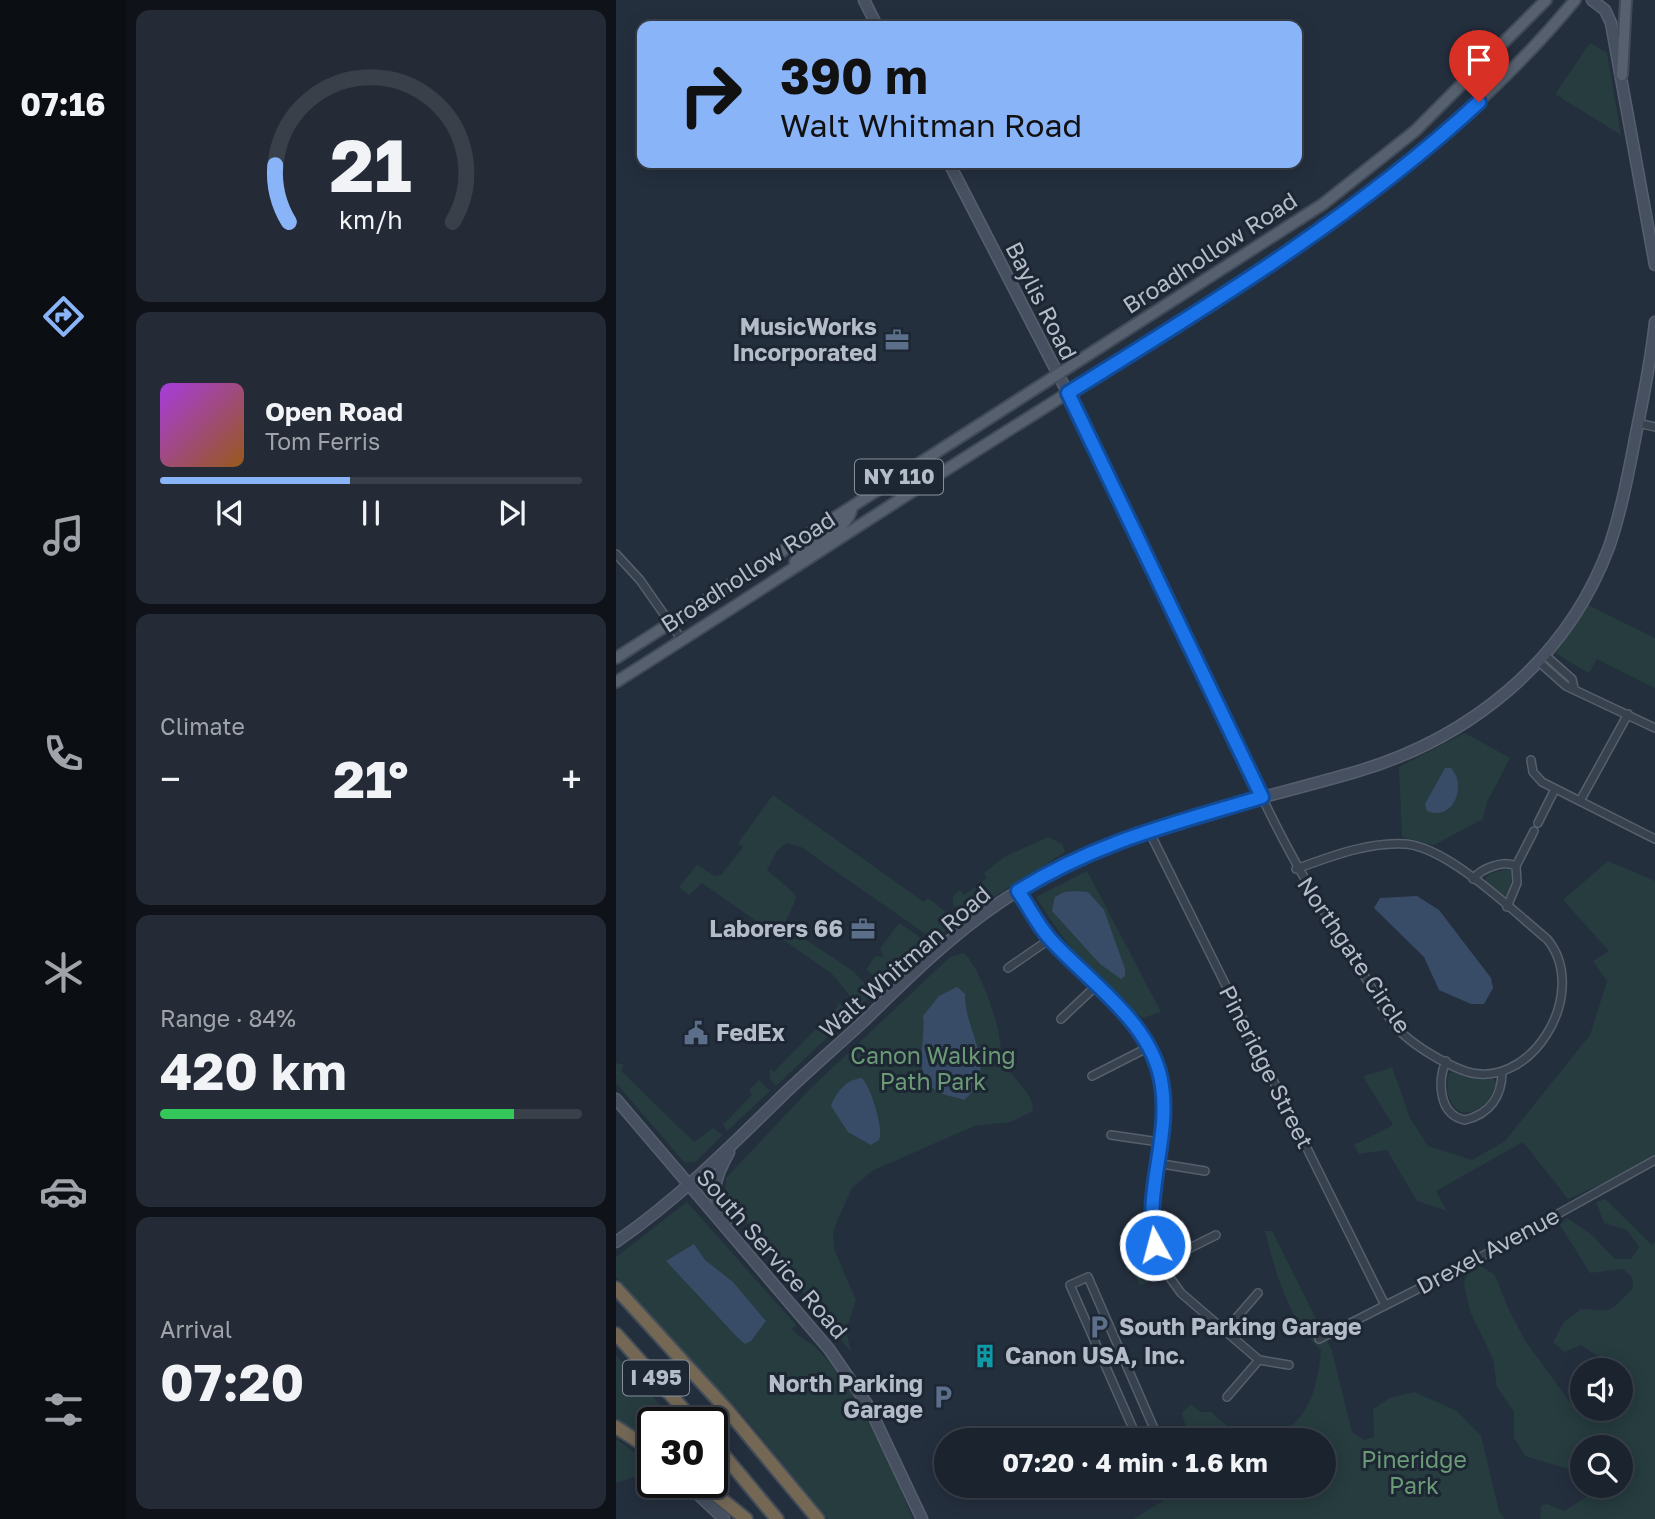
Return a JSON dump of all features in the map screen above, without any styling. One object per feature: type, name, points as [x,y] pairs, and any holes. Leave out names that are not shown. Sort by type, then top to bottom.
[{"type":"highway","name":"I 495","points":[[616,1289],[728,1411],[818,1519]]},
{"type":"highway","name":"I 495","points":[[616,1334],[682,1407]]},
{"type":"highway","points":[[616,1427],[637,1442]]},
{"type":"highway","points":[[728,1460],[778,1519]]},
{"type":"highway","points":[[720,1498],[746,1519]]},
{"type":"main road","points":[[864,0],[874,21]]},
{"type":"main road","name":"Broadhollow Road","points":[[616,658],[1268,242],[1365,173],[1458,91],[1546,0]]},
{"type":"main road","name":"Broadhollow Road","points":[[616,682],[1321,230],[1373,191],[1479,102],[1575,0]]},
{"type":"main road","points":[[1592,0],[1608,15],[1622,75],[1655,265]]},
{"type":"main road","points":[[1622,75],[1626,0]]},
{"type":"main road","name":"Baylis Road","points":[[951,168],[1068,393],[1262,797]]},
{"type":"main road","name":"Walt Whitman Road","points":[[616,1241],[688,1185],[914,973],[967,927],[1018,891],[1096,849],[1148,830],[1394,760],[1436,742],[1497,702],[1542,659],[1581,604],[1602,563],[1619,516],[1655,322]]},
{"type":"main road","points":[[792,568],[810,547],[847,521],[852,507]]},
{"type":"main road","name":"South Service Road","points":[[616,1099],[830,1349],[869,1406],[922,1519]]},
{"type":"main road","points":[[734,1142],[714,1181],[714,1197],[739,1242]]},
{"type":"main road","points":[[702,1498],[724,1519]]},
{"type":"street","points":[[1638,423],[1655,427]]},
{"type":"street","points":[[616,554],[640,580],[682,640]]},
{"type":"street","points":[[1542,659],[1560,682],[1655,727]]},
{"type":"street","points":[[1580,801],[1628,714]]},
{"type":"street","points":[[1531,761],[1533,772],[1542,782],[1655,839]]},
{"type":"street","points":[[1507,907],[1517,883],[1516,866],[1555,789]]},
{"type":"street","name":"Northgate Circle","points":[[1262,797],[1296,869],[1395,1024],[1411,1041],[1446,1062],[1472,1073],[1502,1072],[1527,1058],[1545,1035],[1559,1008],[1564,980],[1554,948],[1473,879],[1439,854],[1407,844],[1370,847],[1296,869]]},
{"type":"street","name":"Pineridge Street","points":[[1148,830],[1385,1305]]},
{"type":"street","points":[[1473,879],[1489,868],[1506,863],[1516,866]]},
{"type":"street","points":[[1018,891],[1050,939],[1140,1032],[1149,1047],[1162,1084],[1151,1223],[1162,1262],[1181,1293],[1259,1360],[1289,1365]]},
{"type":"street","points":[[1008,968],[1050,939]]},
{"type":"street","points":[[1061,1019],[1096,986]]},
{"type":"street","points":[[1092,1076],[1149,1047]]},
{"type":"street","points":[[1446,1062],[1441,1083],[1443,1098],[1450,1113],[1465,1120],[1481,1113],[1499,1096],[1502,1072]]},
{"type":"street","points":[[1111,1135],[1159,1142]]},
{"type":"street","name":"Drexel Avenue","points":[[1319,1339],[1477,1259],[1655,1160]]},
{"type":"street","points":[[1156,1163],[1205,1171]]},
{"type":"street","points":[[1162,1262],[1216,1235]]},
{"type":"street","points":[[1133,1428],[1070,1285],[1088,1277],[1154,1428]]},
{"type":"street","points":[[1226,1331],[1258,1293]]},
{"type":"street","points":[[1227,1397],[1259,1360]]},
{"type":"green space","points":[[1590,43],[1607,53],[1621,135],[1555,94]]},
{"type":"green space","points":[[1588,605],[1655,638],[1655,688],[1597,659],[1589,673],[1555,653]]},
{"type":"green space","points":[[1465,733],[1510,758],[1487,802],[1483,819],[1434,845],[1402,837],[1399,767]]},
{"type":"green space","points":[[773,795],[924,902],[928,898],[955,919],[954,924],[934,940],[801,847],[786,843],[777,851],[767,870],[794,893],[796,899],[786,921],[808,941],[853,971],[874,993],[859,1007],[832,974],[702,883],[689,895],[679,887],[697,865],[715,876],[721,875],[743,847],[738,843]]},
{"type":"green space","points":[[1048,837],[1062,844],[1065,852],[967,914],[953,906],[953,896],[960,890],[964,895],[987,878],[984,873],[1004,857]]},
{"type":"green space","points":[[1608,861],[1655,881],[1655,1160],[1568,1199],[1523,1142],[1436,1191],[1447,1211],[1417,1201],[1387,1150],[1359,1154],[1354,1145],[1393,1125],[1363,1077],[1392,1067],[1410,1118],[1428,1146],[1472,1160],[1505,1141],[1590,1035],[1607,981],[1593,961],[1609,951],[1563,900]]},
{"type":"green space","points":[[1512,870],[1510,892],[1504,897],[1486,884],[1485,879],[1489,874]]},
{"type":"green space","points":[[1087,871],[1161,1012],[1143,1018],[1127,1006],[1071,947],[1036,897]]},
{"type":"green space","points":[[899,923],[930,944],[884,984],[866,970],[875,956],[884,957],[880,949]]},
{"type":"green space","name":"Canon Walking Path Park","points":[[964,953],[979,976],[987,995],[998,1028],[1005,1063],[1027,1093],[1033,1111],[1011,1122],[974,1126],[872,1171],[852,1188],[833,1231],[834,1249],[856,1300],[846,1331],[851,1352],[725,1195],[726,1178],[810,1089],[950,957]]},
{"type":"green space","points":[[836,1000],[851,1015],[776,1086],[770,1078],[770,1069],[774,1072],[839,1005]]},
{"type":"green space","points":[[616,1063],[624,1065],[621,1071],[694,1142],[713,1128],[723,1135],[695,1162],[684,1162],[616,1083]]},
{"type":"green space","points":[[1452,1072],[1466,1077],[1493,1079],[1497,1083],[1496,1088],[1480,1108],[1461,1112],[1453,1105],[1449,1095],[1448,1079]]},
{"type":"green space","points":[[759,1080],[770,1091],[727,1131],[721,1120],[725,1123],[752,1095],[749,1090]]},
{"type":"green space","points":[[1605,1199],[1652,1245],[1655,1242],[1655,1519],[1540,1519],[1541,1506],[1547,1504],[1564,1511],[1585,1498],[1633,1498],[1633,1435],[1570,1435],[1570,1469],[1525,1456],[1514,1438],[1514,1412],[1497,1387],[1493,1359],[1470,1311],[1464,1285],[1466,1276],[1479,1265],[1495,1275],[1526,1342],[1570,1402],[1570,1421],[1633,1421],[1633,1358],[1600,1358],[1581,1345],[1564,1352],[1553,1342],[1564,1322],[1581,1309],[1610,1309],[1633,1288],[1632,1277],[1623,1269],[1590,1273],[1560,1225],[1567,1218],[1591,1234],[1615,1259],[1631,1259],[1639,1247],[1627,1230],[1604,1223],[1596,1202]]},
{"type":"green space","points":[[687,1202],[796,1325],[792,1329],[832,1365],[872,1429],[913,1519],[828,1519],[745,1418],[616,1277],[616,1257]]},
{"type":"green space","name":"Pineridge Park","points":[[1265,1231],[1272,1231],[1332,1351],[1352,1432],[1364,1440],[1374,1437],[1373,1409],[1390,1398],[1414,1392],[1457,1411],[1481,1436],[1499,1511],[1505,1519],[1134,1519],[1167,1498],[1336,1498],[1336,1428],[1288,1428],[1302,1414],[1310,1401],[1321,1350],[1300,1325],[1285,1295]]},
{"type":"green space","points":[[1136,1242],[1155,1277],[1140,1286],[1121,1245]]},
{"type":"green space","points":[[616,1355],[662,1407],[637,1407],[637,1433],[616,1418]]},
{"type":"green space","points":[[1191,1404],[1200,1412],[1211,1412],[1230,1428],[1186,1428],[1182,1413]]},
{"type":"green space","points":[[616,1439],[637,1454],[637,1476],[616,1483]]},
{"type":"water","points":[[1445,768],[1451,768],[1456,776],[1458,784],[1455,801],[1444,812],[1427,811],[1425,804]]},
{"type":"water","points":[[1064,892],[1088,892],[1104,910],[1125,969],[1125,976],[1121,979],[1100,964],[1052,911],[1055,897]]},
{"type":"water","points":[[1417,896],[1439,910],[1491,978],[1493,988],[1484,1004],[1471,1004],[1439,990],[1424,957],[1374,908],[1380,898]]},
{"type":"water","points":[[957,987],[965,994],[980,1063],[980,1076],[975,1088],[964,1100],[932,1088],[922,1070],[921,1059],[923,1016],[939,996]]},
{"type":"water","points":[[862,1078],[873,1099],[880,1127],[879,1140],[871,1145],[848,1132],[831,1106],[843,1087]]},
{"type":"water","points":[[694,1244],[705,1260],[733,1282],[766,1321],[751,1341],[745,1344],[737,1337],[666,1261]]},
{"type":"place","name":"MusicWorks Incorporated","points":[[897,340]]},
{"type":"place","name":"Laborers 66","points":[[863,929]]},
{"type":"place","name":"FedEx","points":[[696,1033]]},
{"type":"place","name":"South Parking Garage","points":[[1099,1327]]},
{"type":"place","name":"Canon USA, Inc.","points":[[985,1356]]},
{"type":"place","name":"North Parking Garage","points":[[943,1397]]},
{"type":"route","points":[[1155,1245],[1151,1203],[1163,1116],[1162,1084],[1156,1061],[1140,1032],[1050,939],[1018,891],[1051,871],[1108,844],[1196,814],[1262,797],[1068,393],[1321,230],[1430,146],[1479,102]]}]
